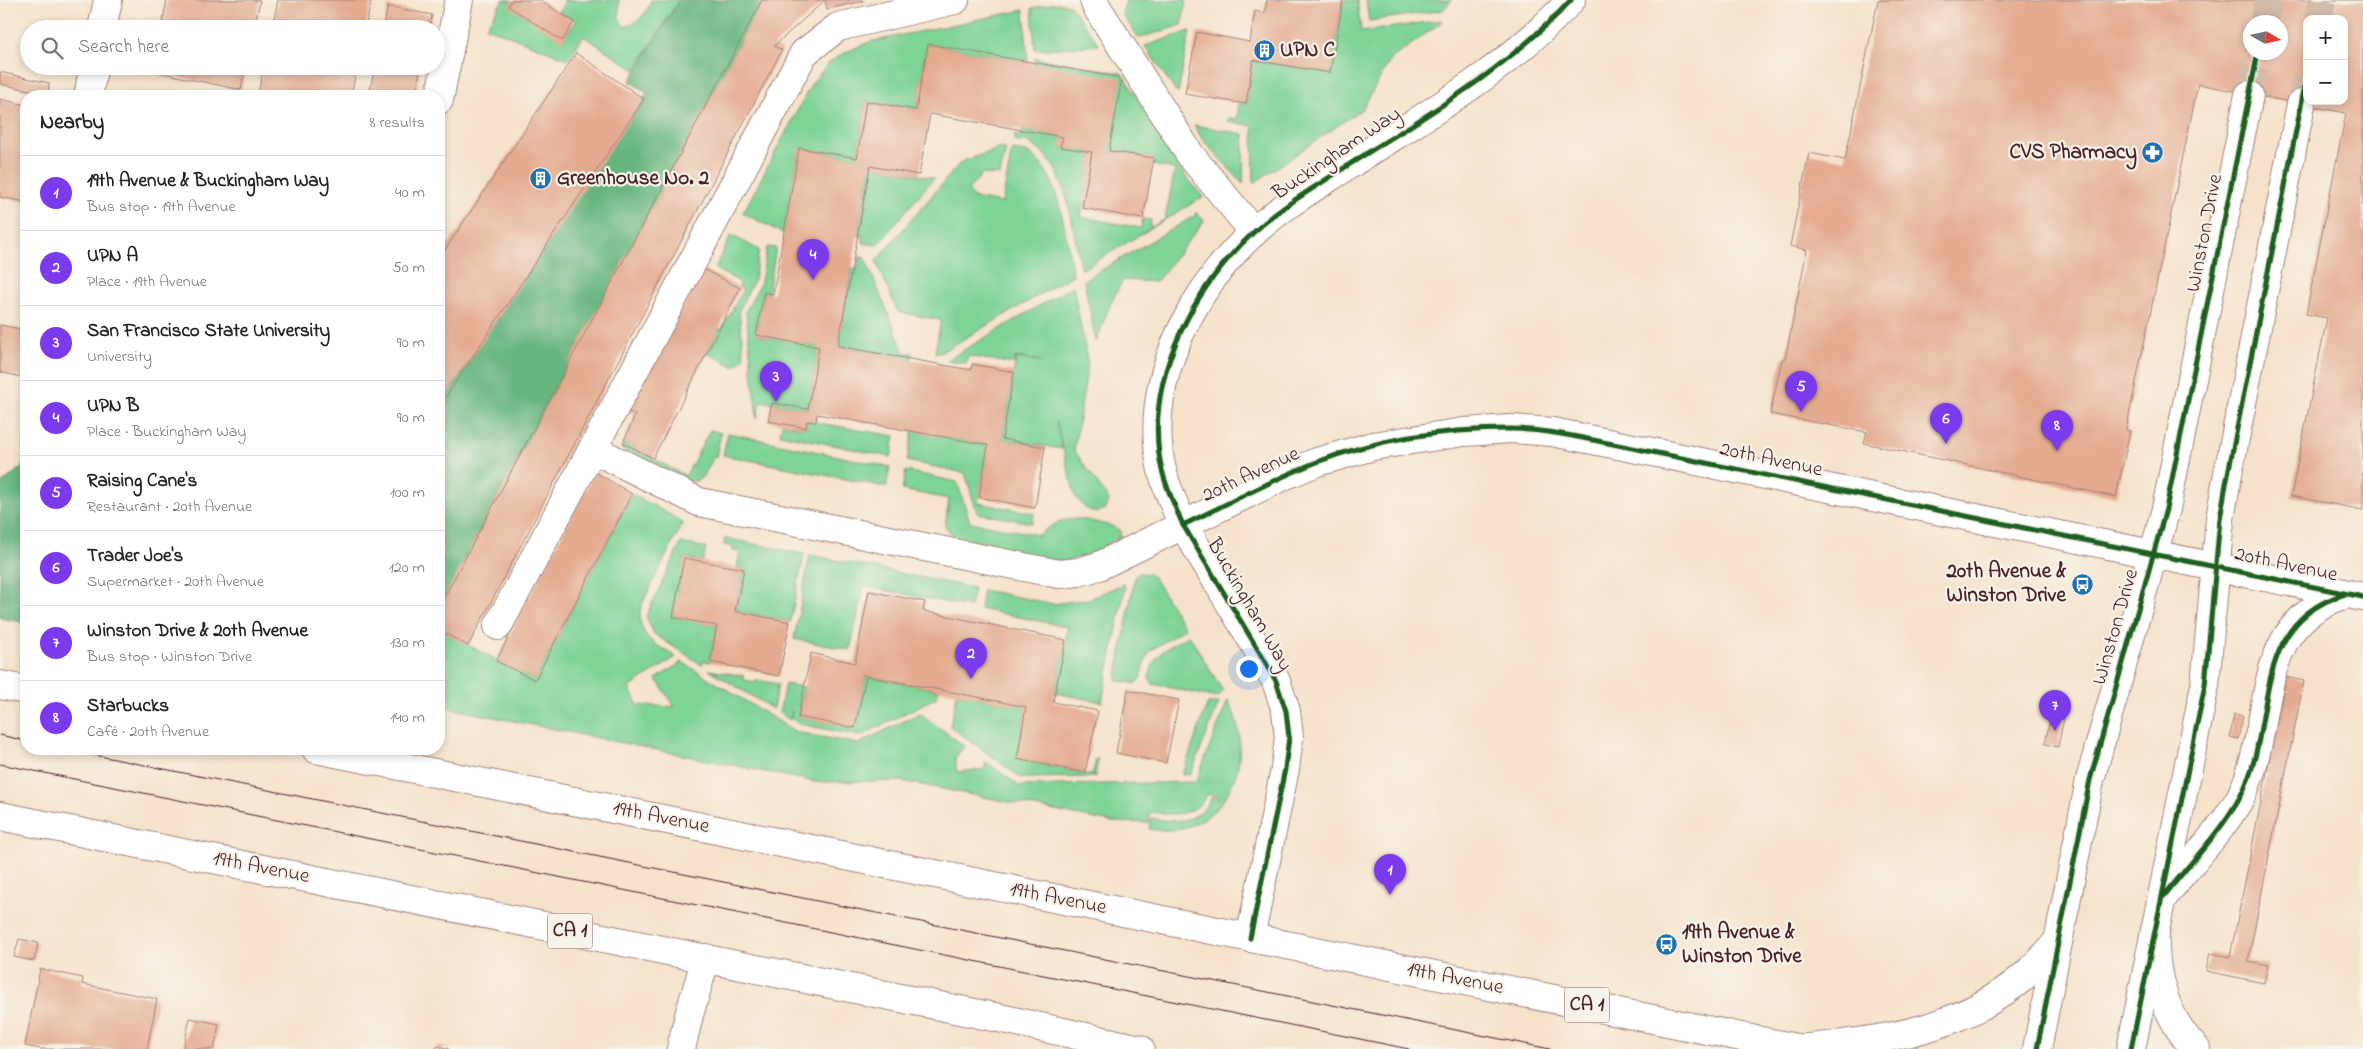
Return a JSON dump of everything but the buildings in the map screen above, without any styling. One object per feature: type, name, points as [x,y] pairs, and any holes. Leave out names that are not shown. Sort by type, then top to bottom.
[{"type":"main road","points":[[104,20],[108,0]]},
{"type":"main road","points":[[445,70],[459,0]]},
{"type":"main road","points":[[498,626],[804,53],[838,27],[956,0]]},
{"type":"main road","points":[[1094,0],[1191,156],[1254,232]]},
{"type":"main road","name":"Buckingham Way","points":[[1250,938],[1285,769],[1289,737],[1286,711],[1276,681],[1183,525],[1167,486],[1159,455],[1158,414],[1164,379],[1179,336],[1192,311],[1216,272],[1254,232],[1293,201],[1478,82],[1550,23],[1571,0]]},
{"type":"main road","points":[[89,90],[92,75]]},
{"type":"main road","points":[[441,90],[444,75]]},
{"type":"main road","name":"Winston Drive","points":[[2037,1049],[2056,943],[2094,763],[2166,509],[2249,95]]},
{"type":"main road","points":[[2131,1049],[2205,685],[2220,519],[2231,453],[2301,104]]},
{"type":"main road","name":"20th Avenue","points":[[593,449],[699,502],[1059,574],[1079,572],[1099,566],[1288,474],[1345,453],[1403,439],[1464,432],[1511,429],[1552,432],[2355,595]]},
{"type":"main road","points":[[2162,898],[2240,796],[2256,750],[2275,658],[2286,636],[2293,626],[2313,609],[2355,595]]},
{"type":"main road","points":[[0,685],[20,689]]},
{"type":"main road","name":"19th Avenue","points":[[346,755],[1800,1049],[1886,1037],[1963,1016],[1985,1005],[2018,983],[2045,957],[2056,943]]},
{"type":"main road","name":"19th Avenue","points":[[0,816],[706,958],[1140,1049]]},
{"type":"main road","points":[[2155,930],[2158,970],[2166,1002],[2180,1031],[2196,1049]]},
{"type":"main road","points":[[681,1049],[706,958]]},
{"type":"green space","points":[[503,0],[512,0],[509,6],[562,40],[577,21],[559,12],[565,2],[563,0],[619,0],[619,18],[624,27],[641,18],[651,0],[679,0],[635,70],[584,36],[568,59],[486,27]]},
{"type":"green space","points":[[679,0],[762,0],[445,596],[445,398],[647,93],[630,81]]},
{"type":"green space","points":[[1126,0],[1186,0],[1182,25],[1139,38],[1122,14]]},
{"type":"green space","points":[[1343,0],[1357,0],[1361,32],[1441,20],[1442,22],[1391,59],[1362,109],[1254,183],[1253,126],[1228,121],[1229,118],[1237,119],[1239,103],[1246,104],[1253,60],[1330,73]]},
{"type":"green space","points":[[1366,0],[1452,0],[1443,10],[1369,21]]},
{"type":"green space","points":[[1057,3],[1070,5],[1099,45],[1035,50],[1032,8]]},
{"type":"green space","points":[[1024,10],[1028,62],[928,44],[916,110],[866,101],[857,158],[799,148],[784,234],[743,213],[812,83],[830,62],[842,54],[869,42]]},
{"type":"green space","points":[[1190,31],[1178,93],[1145,46]]},
{"type":"green space","points":[[1035,58],[1121,73],[1175,163],[1203,197],[1081,270],[1072,219],[1061,182],[1053,166],[1043,153],[1030,144],[1014,141],[1015,135],[1022,136],[1023,130],[1063,137],[1061,147],[1092,152],[1081,217],[1141,228],[1143,219],[1151,220],[1150,228],[1165,219],[1175,169],[1153,165],[1153,158],[1109,151],[1034,63]]},
{"type":"green space","points":[[1194,125],[1244,134],[1243,184],[1202,139]]},
{"type":"green space","points":[[1000,148],[1006,149],[1000,175],[982,174],[968,190],[973,198],[1002,203],[1012,150],[1028,153],[1039,162],[1048,175],[1055,191],[1073,275],[940,353],[935,353],[941,320],[898,312],[876,261],[961,162]]},
{"type":"green space","points":[[870,166],[934,178],[877,245],[863,243],[863,236],[858,235]]},
{"type":"green space","points":[[1195,213],[1199,214],[1204,221],[1156,282],[1123,280],[1110,305],[1096,342],[1084,280],[1196,215]]},
{"type":"green space","points":[[731,235],[759,250],[754,280],[739,310],[744,358],[735,367],[707,353],[743,290],[740,288],[738,281],[715,269]]},
{"type":"green space","points":[[767,247],[776,248],[768,293],[764,292],[756,335],[819,347],[808,409],[761,401],[757,419],[746,311],[761,282]]},
{"type":"green space","points":[[860,257],[865,258],[904,352],[913,353],[911,359],[838,346],[852,268],[858,269]]},
{"type":"green space","points":[[1073,286],[1088,364],[1074,450],[1109,500],[1105,509],[1096,513],[1085,508],[1075,496],[1056,422],[1062,449],[1002,439],[1016,358],[1041,361],[1015,357],[1014,364],[968,356],[966,363],[947,360]]},
{"type":"green space","points":[[807,421],[895,436],[891,457],[780,434],[782,424],[806,428]]},
{"type":"green space","points":[[710,430],[721,433],[716,457],[713,457],[701,478],[694,481],[674,478],[624,451],[623,443],[686,476]]},
{"type":"green space","points":[[913,431],[988,445],[978,503],[1034,513],[1032,523],[977,513],[965,473],[907,461]]},
{"type":"green space","points":[[728,433],[890,467],[886,487],[723,455]]},
{"type":"green space","points":[[20,468],[20,622],[0,618],[0,485]]},
{"type":"green space","points":[[906,471],[957,482],[970,522],[1039,535],[1058,522],[1076,519],[1115,527],[1120,531],[1121,536],[1096,552],[1063,562],[953,542],[954,537],[945,526],[949,499],[902,490]]},
{"type":"green space","points":[[632,494],[683,522],[641,606],[640,616],[641,625],[648,637],[676,657],[629,688],[638,705],[675,707],[656,679],[682,662],[796,732],[858,744],[920,713],[964,746],[955,758],[957,772],[985,769],[985,761],[1019,786],[1196,782],[1228,700],[1237,723],[1240,747],[1237,770],[1229,791],[1215,809],[1197,822],[1175,829],[1149,829],[1151,818],[1186,819],[1200,812],[1207,806],[1212,797],[1219,799],[1220,797],[1208,794],[1196,807],[1182,813],[1150,812],[1148,823],[1111,822],[902,781],[816,782],[445,707],[445,633],[535,680]]},
{"type":"green space","points":[[725,538],[804,554],[790,622],[735,611],[744,570],[737,568],[740,552],[733,551],[733,547],[724,545]]},
{"type":"green space","points":[[681,543],[706,548],[703,561],[684,558],[673,616],[717,626],[710,662],[703,661],[702,665],[654,634],[646,616]]},
{"type":"green space","points":[[810,555],[974,588],[970,607],[864,586],[850,650],[794,639]]},
{"type":"green space","points":[[1138,573],[1149,574],[1154,578],[1185,628],[1150,651],[1145,661],[1141,678],[1136,684],[1116,680],[1135,576]]},
{"type":"green space","points":[[1123,584],[1125,588],[1102,702],[1055,693],[1068,627],[980,609],[983,590],[1053,604],[1089,599]]},
{"type":"green space","points":[[1189,635],[1223,691],[1219,696],[1213,697],[1153,684],[1149,679],[1154,663],[1162,652]]},
{"type":"green space","points":[[709,670],[744,676],[744,680],[778,684],[773,709]]},
{"type":"green space","points":[[866,676],[939,690],[937,697],[860,736],[799,724],[791,718],[792,711],[790,720],[779,713],[785,684],[804,687],[798,717],[854,728]]},
{"type":"green space","points":[[957,693],[1026,707],[1017,759],[1092,775],[1096,759],[1098,759],[1095,777],[1021,778],[950,726]]},
{"type":"green space","points":[[1208,703],[1219,703],[1191,774],[1182,775]]},
{"type":"tunnel","points":[[2266,15],[2269,0]]},
{"type":"tunnel","points":[[2319,15],[2322,0]]},
{"type":"tunnel","points":[[2249,95],[2256,60]]},
{"type":"tunnel","points":[[2301,104],[2303,94]]},
{"type":"tram line","points":[[0,735],[20,740]]},
{"type":"tram line","points":[[95,755],[1550,1049]]},
{"type":"tram line","points":[[0,764],[1409,1049]]},
{"type":"cycle path","points":[[1250,938],[1285,769],[1289,737],[1286,711],[1276,681],[1183,525],[1165,481],[1160,463],[1158,423],[1161,392],[1169,362],[1181,332],[1196,304],[1213,278],[1233,253],[1254,232],[1299,197],[1436,110],[1493,70],[1546,25],[1571,0]]},
{"type":"cycle path","points":[[2037,1049],[2090,780],[2166,509],[2256,60]]},
{"type":"cycle path","points":[[2131,1049],[2205,685],[2220,519],[2303,95]]},
{"type":"cycle path","points":[[1183,525],[1300,469],[1363,447],[1437,433],[1486,429],[1523,429],[1608,443],[2363,597]]},
{"type":"cycle path","points":[[2164,896],[2214,836],[2240,797],[2252,769],[2270,680],[2279,652],[2292,628],[2314,608],[2345,594]]},
{"type":"place","name":"UPN C","points":[[1264,51]]},
{"type":"place","name":"CVS Pharmacy","points":[[2153,153]]},
{"type":"place","name":"Greenhouse No. 2","points":[[541,179]]},
{"type":"place","name":"UPN B","points":[[813,280]]},
{"type":"place","name":"San Francisco State University","points":[[776,402]]},
{"type":"place","name":"Raising Cane's","points":[[1801,412]]},
{"type":"place","name":"Trader Joe's","points":[[1946,444]]},
{"type":"place","name":"Starbucks","points":[[2057,451]]},
{"type":"place","name":"20th Avenue & Winston Drive","points":[[2082,584]]},
{"type":"place","name":"UPN A","points":[[971,679]]},
{"type":"place","name":"Winston Drive & 20th Avenue","points":[[2055,731]]},
{"type":"place","name":"19th Avenue & Buckingham Way","points":[[1390,895]]},
{"type":"place","name":"19th Avenue & Winston Drive","points":[[1666,945]]}]
